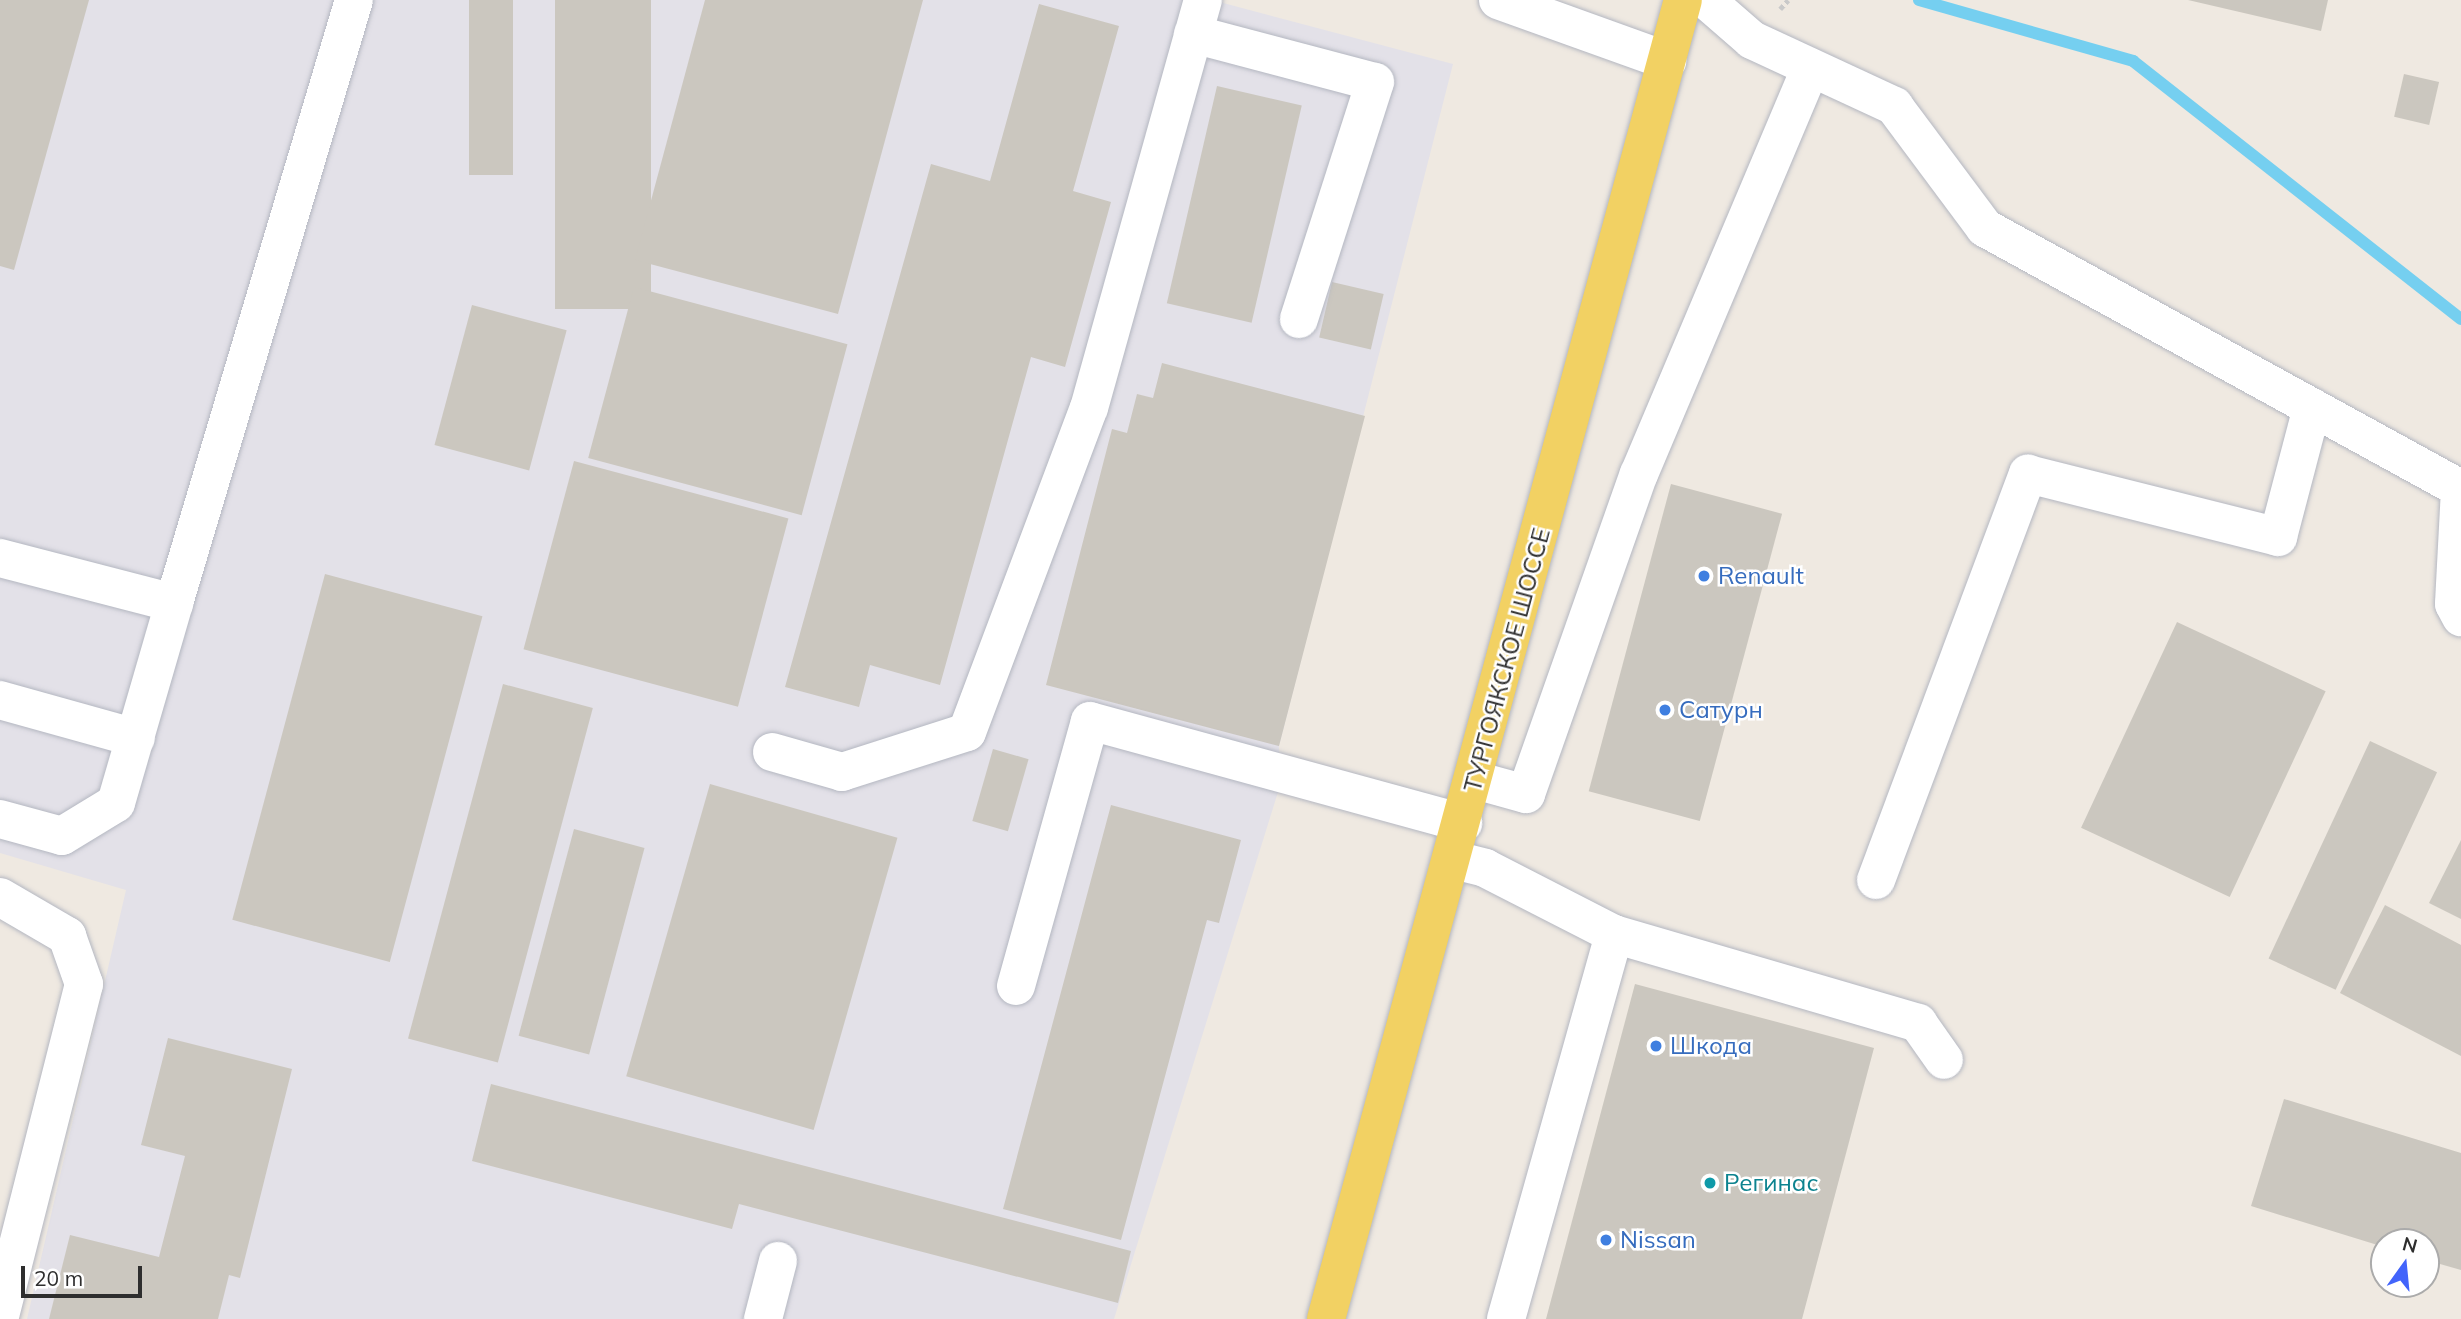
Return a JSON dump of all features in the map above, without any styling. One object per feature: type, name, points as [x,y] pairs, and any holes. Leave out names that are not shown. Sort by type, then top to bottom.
[{"type":"main road","name":"ТУРГОЯКСКОЕ ШОССЕ","points":[[1326,1319],[1454,860],[1684,0]]},
{"type":"lane","points":[[0,819],[62,836],[116,803],[354,0]]},
{"type":"lane","points":[[1498,0],[1667,61]]},
{"type":"lane","points":[[1706,0],[1752,40],[1810,70],[1894,106],[1984,228],[2461,489],[2454,604],[2461,617]]},
{"type":"lane","points":[[772,752],[842,772],[967,732],[1089,408],[1198,17],[1375,82],[1299,319]]},
{"type":"lane","points":[[1475,780],[1526,794],[1639,474],[1810,70]]},
{"type":"lane","points":[[1876,880],[2028,474],[2278,537],[2312,407]]},
{"type":"lane","points":[[0,558],[174,603]]},
{"type":"lane","points":[[0,700],[136,738]]},
{"type":"lane","points":[[1016,986],[1090,721],[1464,823]]},
{"type":"lane","points":[[1454,860],[1485,868],[1614,934],[1918,1023],[1944,1060]]},
{"type":"lane","points":[[0,897],[67,936],[84,984],[0,1315]]},
{"type":"lane","points":[[1506,1319],[1614,934]]},
{"type":"lane","points":[[764,1319],[778,1261]]},
{"type":"shaded area","points":[[0,0],[1212,0],[1453,64],[1279,746],[1278,792],[1114,1319],[27,1319],[126,890],[0,853]]},
{"type":"building","points":[[0,0],[89,0],[14,270],[0,266]]},
{"type":"building","points":[[469,0],[513,0],[513,175],[469,175]]},
{"type":"building","points":[[555,0],[651,0],[651,309],[555,309]]},
{"type":"building","points":[[705,0],[923,0],[838,314],[635,260]]},
{"type":"building","points":[[2188,0],[2328,0],[2321,31]]},
{"type":"building","points":[[1039,4],[1119,26],[1073,191],[1111,202],[1065,367],[1031,357],[940,685],[870,665],[859,707],[785,687],[931,164],[990,181]]},
{"type":"building","points":[[2404,74],[2439,82],[2429,125],[2394,117]]},
{"type":"building","points":[[1217,86],[1302,106],[1252,323],[1167,303]]},
{"type":"building","points":[[1332,282],[1384,294],[1371,349],[1319,338]]},
{"type":"building","points":[[634,287],[847,344],[802,515],[588,458]]},
{"type":"building","points":[[472,305],[567,330],[529,470],[434,445]]},
{"type":"building","points":[[1162,363],[1365,416],[1279,746],[1046,685],[1112,429],[1127,433],[1137,394],[1153,398]]},
{"type":"building","points":[[574,461],[788,518],[738,707],[524,649]]},
{"type":"building","points":[[1671,484],[1782,514],[1700,821],[1589,791]]},
{"type":"building","points":[[325,574],[482,616],[390,962],[232,920]]},
{"type":"building","points":[[2177,622],[2326,691],[2230,897],[2081,828]]},
{"type":"building","points":[[503,684],[593,708],[498,1063],[408,1038]]},
{"type":"building","points":[[2370,741],[2437,772],[2336,990],[2269,959]]},
{"type":"building","points":[[993,749],[1029,759],[1008,831],[972,821]]},
{"type":"building","points":[[710,784],[897,838],[814,1130],[626,1076]]},
{"type":"building","points":[[1111,805],[1241,840],[1219,923],[1207,920],[1121,1240],[1003,1209]]},
{"type":"building","points":[[574,829],[645,848],[589,1055],[519,1036]]},
{"type":"building","points":[[2461,840],[2461,919],[2429,903]]},
{"type":"building","points":[[2385,905],[2461,945],[2461,1056],[2340,993]]},
{"type":"building","name":"Регинас","points":[[1635,984],[1874,1048],[1802,1319],[1546,1319]]},
{"type":"building","points":[[168,1038],[292,1069],[240,1278],[229,1275],[218,1319],[49,1319],[70,1235],[159,1257],[185,1156],[141,1145]]},
{"type":"building","points":[[491,1084],[1131,1251],[1118,1303],[739,1204],[732,1229],[472,1161]]},
{"type":"building","points":[[2284,1099],[2461,1153],[2461,1270],[2440,1264],[2440,1228],[2370,1228],[2370,1243],[2251,1206]]},
{"type":"waterway","points":[[1919,0],[2133,61],[2461,319]]},
{"type":"place","name":"Renault","points":[[1704,576]]},
{"type":"place","name":"Сатурн","points":[[1665,710]]},
{"type":"place","name":"Шкода","points":[[1656,1046]]},
{"type":"place","name":"Регинас","points":[[1710,1183]]},
{"type":"place","name":"Nissan","points":[[1606,1240]]}]
